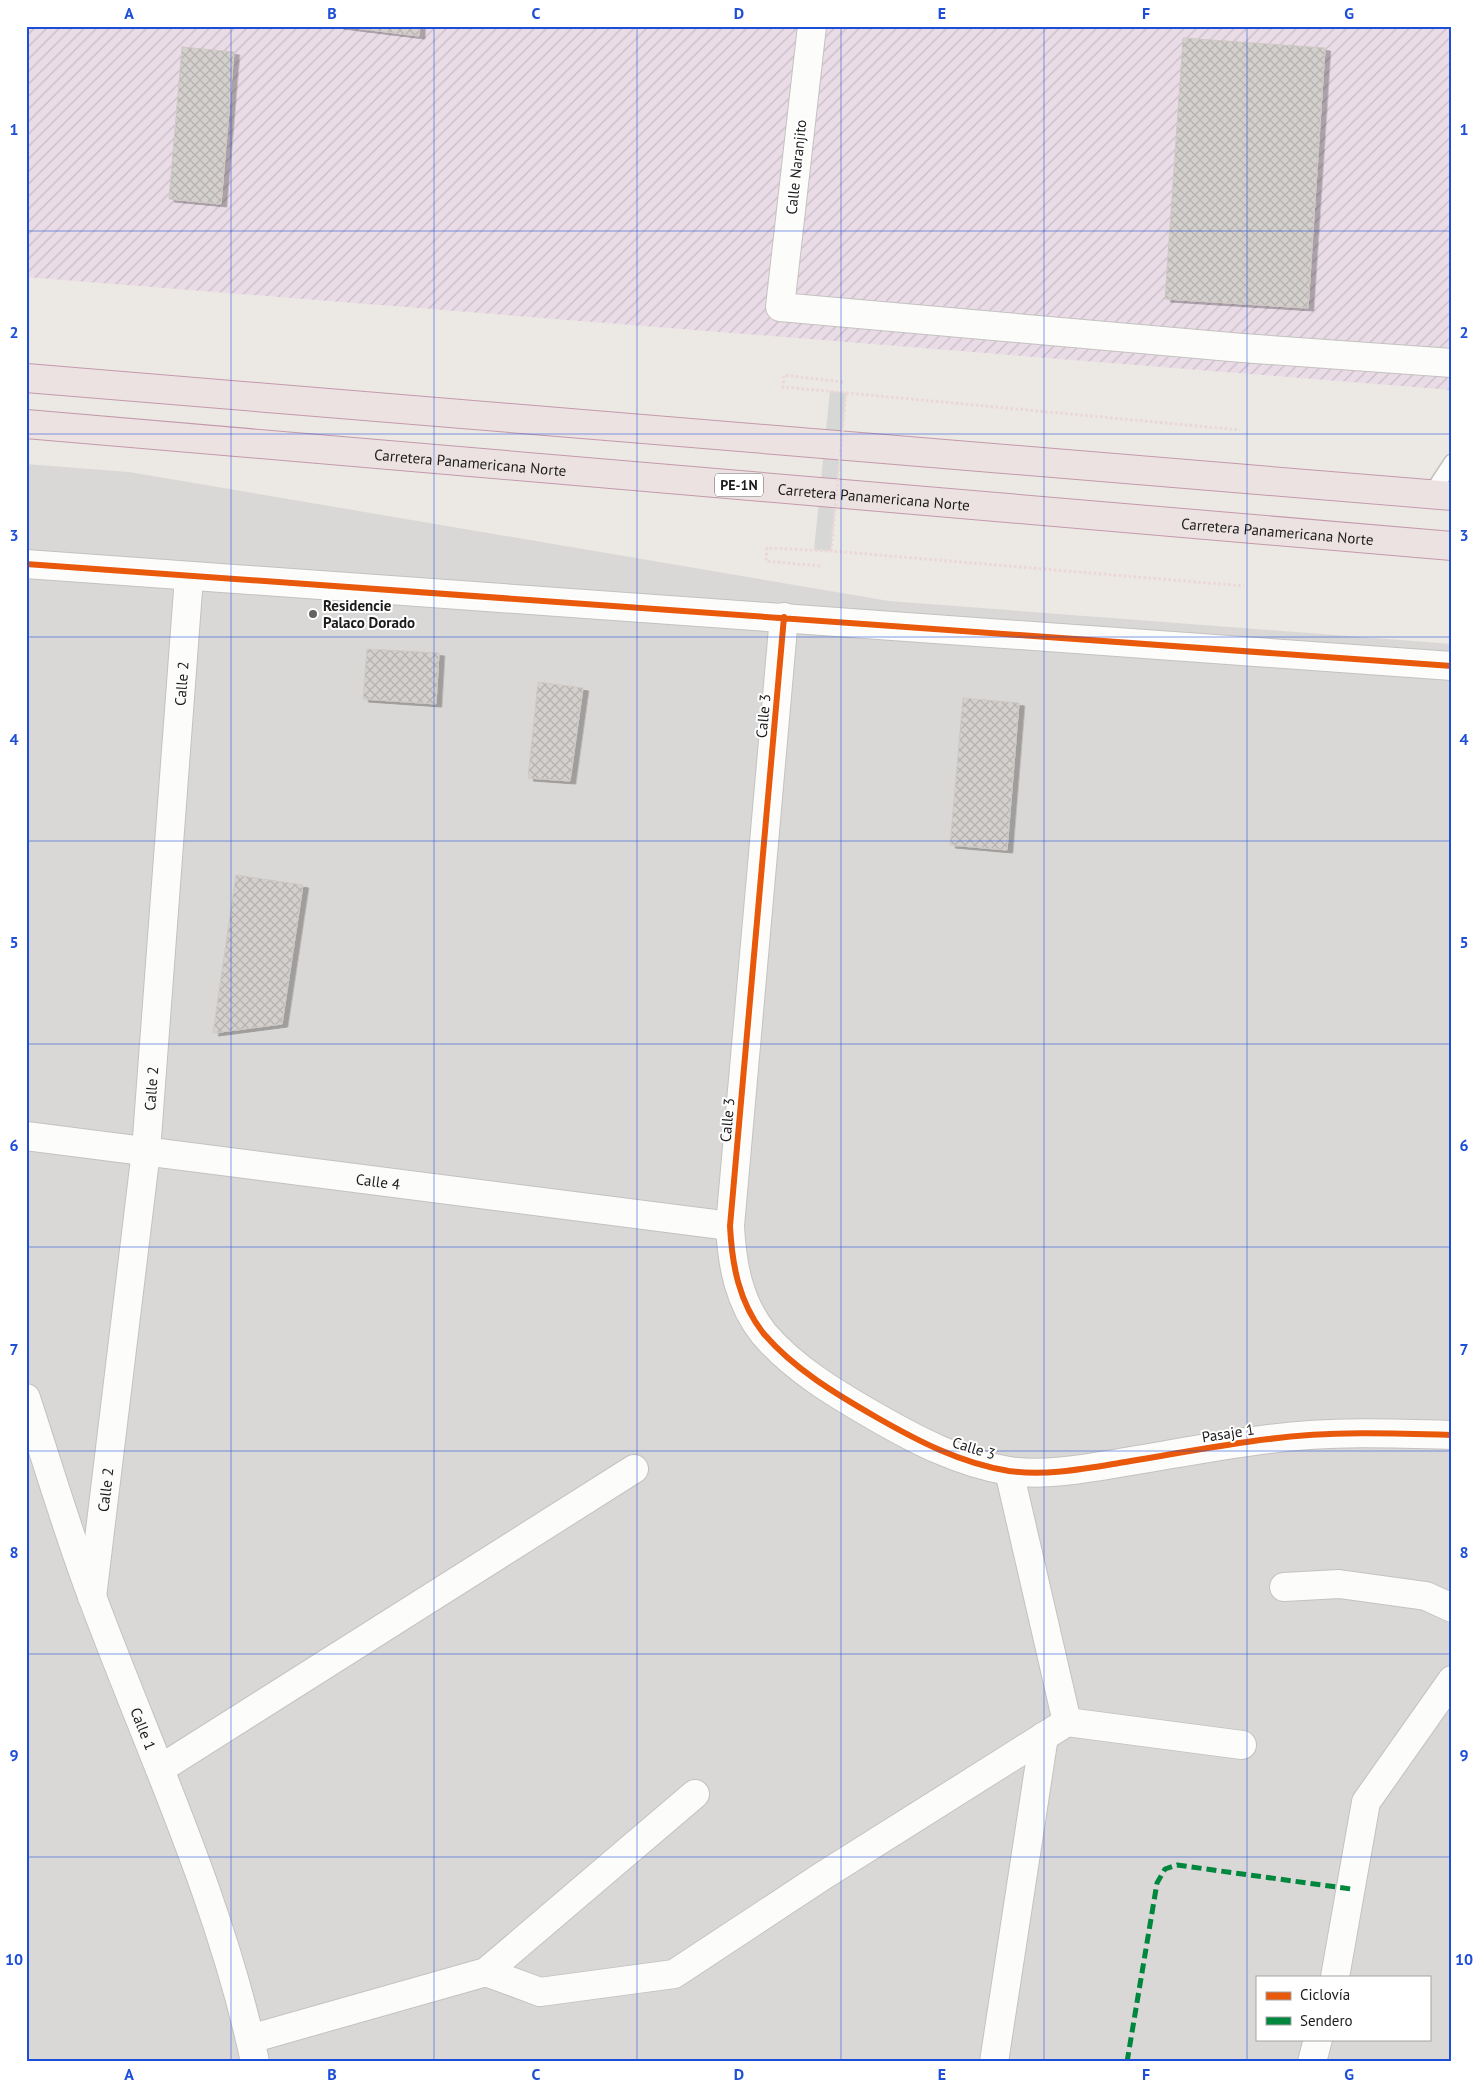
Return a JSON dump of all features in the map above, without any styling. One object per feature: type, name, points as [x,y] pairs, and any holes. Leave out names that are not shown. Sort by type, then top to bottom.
[{"type":"highway","points":[[26,378],[1442,495]]},
{"type":"highway","name":"Carretera Panamericana Norte","points":[[26,424],[1452,546]]},
{"type":"street","name":"Calle Naranjito","points":[[812,26],[780,307],[1242,348],[1452,363]]},
{"type":"street","points":[[26,564],[1452,666]]},
{"type":"street","name":"Calle 2","points":[[92,1598],[146,1151],[188,576]]},
{"type":"street","name":"Calle 3","points":[[784,617],[730,1226],[732,1258],[738,1286],[763,1333],[790,1360],[836,1394],[923,1444],[968,1461],[1009,1471]]},
{"type":"street","name":"Calle 4","points":[[26,1136],[730,1226]]},
{"type":"street","name":"Calle 1","points":[[26,1398],[92,1598],[219,1926],[253,2050]]},
{"type":"street","name":"Pasaje 1","points":[[1009,1471],[1047,1472],[1097,1466],[1270,1438],[1354,1432],[1452,1435]]},
{"type":"street","points":[[160,1770],[634,1469]]},
{"type":"street","points":[[994,2062],[1056,1729],[1009,1471]]},
{"type":"street","points":[[1284,1587],[1339,1584],[1426,1596],[1452,1608]]},
{"type":"street","points":[[1334,1976],[1366,1802],[1452,1680]]},
{"type":"street","points":[[486,1972],[540,1992],[674,1974],[821,1877],[1056,1729],[1242,1745]]},
{"type":"street","points":[[253,2050],[486,1972],[695,1794]]},
{"type":"street","points":[[1312,2062],[1318,2040]]},
{"type":"lane","points":[[1442,495],[1452,462]]},
{"type":"path","points":[[843,382],[784,375],[783,387],[1240,430]]},
{"type":"path","points":[[831,551],[846,393]]},
{"type":"path","points":[[820,566],[766,560],[767,548],[831,551],[1244,586]]},
{"type":"shaded area","points":[[26,26],[1452,26],[1452,390],[26,277]]},
{"type":"shaded area","points":[[26,464],[129,472],[889,601],[1452,644],[1452,2062],[26,2062]]},
{"type":"pier","points":[[830,391],[846,393],[831,551],[814,550]]},
{"type":"building","points":[[338,26],[420,26],[419,36]]},
{"type":"building","points":[[1183,38],[1325,48],[1308,308],[1165,299]]},
{"type":"building","points":[[182,47],[234,52],[221,204],[169,199]]},
{"type":"building","points":[[367,649],[439,653],[436,704],[363,699]]},
{"type":"building","points":[[538,682],[583,688],[570,781],[528,778]]},
{"type":"building","points":[[963,698],[1019,703],[1007,850],[950,845]]},
{"type":"building","points":[[236,875],[303,885],[282,1024],[213,1033]]},
{"type":"marked path","points":[[1127,2062],[1157,1883],[1165,1869],[1177,1865],[1351,1889]]},
{"type":"cycle path","points":[[26,564],[1452,666]]},
{"type":"cycle path","points":[[784,617],[730,1226],[738,1283],[748,1310],[764,1334],[802,1370],[892,1426],[956,1457],[1009,1471],[1036,1473],[1078,1469],[1292,1436],[1360,1433],[1452,1435]]},
{"type":"place","name":"Residencie Palaco Dorado","points":[[313,614]]}]
